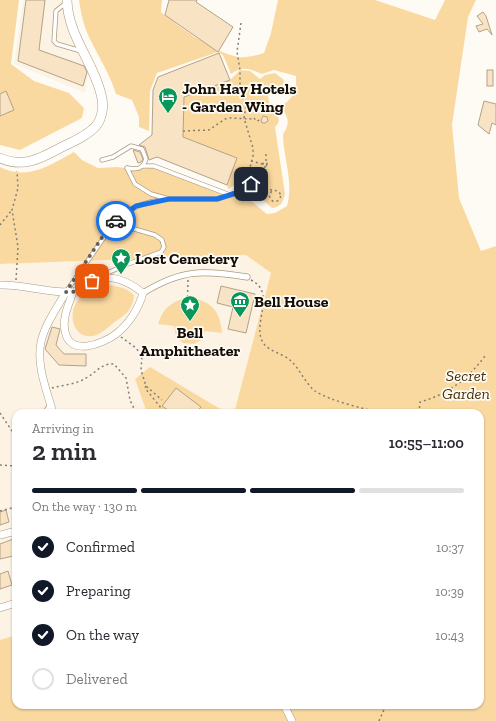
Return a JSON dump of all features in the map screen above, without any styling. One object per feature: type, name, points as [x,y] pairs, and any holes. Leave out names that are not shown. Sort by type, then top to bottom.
[{"type":"street","points":[[0,158],[17,163],[26,163],[48,155],[84,135],[96,125],[102,113],[101,93],[70,24],[67,1]]},
{"type":"street","points":[[69,292],[64,326],[65,332],[72,342],[84,346],[92,346],[117,334],[134,313],[143,293],[163,280],[188,274],[221,273],[246,278]]},
{"type":"street","points":[[52,409],[40,363],[41,343],[50,321],[69,292],[99,277],[113,278],[124,281],[143,293]]},
{"type":"street","points":[[0,285],[69,292]]},
{"type":"street","points":[[0,535],[12,532]]},
{"type":"street","points":[[0,608],[12,604]]},
{"type":"street","points":[[286,709],[292,721]]},
{"type":"lane","points":[[67,1],[56,11],[54,41],[57,44],[82,52]]},
{"type":"lane","points":[[102,160],[113,157],[128,147],[135,146],[144,152],[144,165]]},
{"type":"lane","points":[[169,199],[151,194],[136,184],[127,168],[137,169],[144,165],[154,166],[230,195]]},
{"type":"lane","points":[[69,292],[114,223],[122,215],[136,206],[169,199],[217,199],[230,195],[251,184]]},
{"type":"lane","points":[[99,277],[124,265],[163,250],[163,243],[160,238],[114,223]]},
{"type":"lane","points":[[47,409],[50,404]]},
{"type":"path","points":[[242,23],[236,52],[240,70],[240,90],[246,106],[244,118],[253,148],[249,171],[251,184],[266,186],[273,191],[276,190],[280,194],[278,201],[274,202],[270,198],[270,193],[273,191]]},
{"type":"path","points":[[183,131],[209,130],[224,119],[244,118],[254,119],[256,121],[261,120]]},
{"type":"path","points":[[264,165],[268,164],[266,161],[266,154]]},
{"type":"path","points":[[251,161],[264,165]]},
{"type":"path","points":[[265,173],[264,165],[266,161]]},
{"type":"path","points":[[0,225],[12,210],[18,188],[17,163]]},
{"type":"path","points":[[12,210],[18,247],[16,282]]},
{"type":"path","points":[[187,317],[188,274]]},
{"type":"path","points":[[246,278],[257,283],[263,292],[261,335],[264,345],[289,360],[315,391],[367,409]]},
{"type":"path","points":[[117,334],[136,348],[142,356],[141,370],[146,386],[145,388],[162,409]]},
{"type":"path","points":[[419,409],[420,402],[438,397],[472,373],[485,356]]},
{"type":"path","points":[[46,390],[86,378],[96,370],[108,364],[114,364],[126,378],[130,400],[134,409]]},
{"type":"path","points":[[146,386],[162,400]]},
{"type":"path","points":[[0,413],[12,431]]},
{"type":"path","points":[[0,465],[12,466]]},
{"type":"path","points":[[0,511],[12,508]]},
{"type":"path","points":[[379,721],[384,709]]},
{"type":"shaded area","points":[[23,0],[65,0],[89,68],[85,93],[14,64]]},
{"type":"shaded area","points":[[246,255],[271,273],[235,409],[12,409],[12,636],[0,640],[0,264]]},
{"type":"green space","points":[[0,0],[19,0],[11,64],[34,81],[69,93],[84,108],[82,118],[20,150],[0,145]]},
{"type":"green space","name":"Secret Garden","points":[[79,0],[162,0],[161,12],[186,31],[224,53],[245,57],[264,53],[271,33],[278,0],[375,0],[435,20],[445,0],[476,0],[468,17],[452,125],[459,198],[481,251],[496,246],[496,721],[0,721],[0,640],[12,636],[12,709],[484,709],[484,409],[235,409],[271,273],[246,255],[0,264],[0,167],[10,171],[29,172],[38,170],[56,162],[74,152],[82,160],[98,168],[117,167],[140,170],[150,167],[166,168],[249,200],[267,214],[275,213],[287,206],[289,197],[289,179],[283,134],[288,120],[280,106],[291,98],[296,86],[296,76],[274,70],[262,74],[246,69],[235,71],[231,74],[223,55],[218,52],[157,73],[150,91],[149,131],[139,127],[139,117],[132,100],[116,94],[108,73],[86,30]]},
{"type":"green space","points":[[240,70],[250,71],[260,79],[265,75],[275,73],[284,80],[279,90],[268,96],[271,111],[274,112],[279,118],[275,127],[285,194],[281,204],[278,207],[272,208],[264,201],[260,193],[243,180],[228,189],[227,185],[237,158],[183,137],[184,97],[230,80]]},
{"type":"green space","points":[[102,285],[115,286],[127,290],[134,295],[132,304],[123,316],[102,332],[93,336],[86,336],[76,329],[74,324],[73,311],[75,304],[81,297]]},
{"type":"green space","name":"Bell Amphitheater","points":[[191,297],[205,302],[214,309],[221,325],[222,333],[205,331],[201,340],[194,344],[183,343],[176,337],[174,326],[158,324],[163,313],[170,305]]},
{"type":"green space","points":[[150,367],[220,409],[146,409],[135,379]]},
{"type":"building","points":[[26,0],[45,0],[39,50],[84,66],[87,72],[83,86],[18,61]]},
{"type":"building","points":[[169,0],[197,0],[196,2],[233,27],[218,52],[165,15]]},
{"type":"building","points":[[483,12],[486,16],[492,35],[487,29],[479,32],[476,26],[483,24],[477,16]]},
{"type":"building","name":"John Hay Hotels - Garden Wing","points":[[219,53],[230,80],[184,97],[183,137],[237,158],[227,185],[157,157],[149,160],[145,147],[139,145],[152,135],[153,90],[158,77]]},
{"type":"building","points":[[487,70],[493,70],[493,86],[487,86]]},
{"type":"building","points":[[6,91],[14,110],[0,116],[0,94]]},
{"type":"building","points":[[484,101],[496,104],[496,125],[492,123],[489,134],[478,125]]},
{"type":"building","points":[[263,116],[267,117],[268,121],[265,123],[262,123],[261,120]]},
{"type":"building","points":[[133,150],[140,152],[143,159],[141,162],[138,163]]},
{"type":"building","name":"Bell House","points":[[221,286],[255,294],[246,333],[228,329],[233,307],[217,303]]},
{"type":"building","points":[[52,327],[60,329],[56,345],[64,354],[86,354],[86,366],[59,365],[45,349]]},
{"type":"building","points":[[176,388],[201,407],[199,409],[166,409],[162,406]]},
{"type":"building","points":[[6,510],[9,522],[0,525],[0,512]]},
{"type":"building","points":[[12,540],[12,556],[0,559],[0,544]]},
{"type":"building","points":[[8,571],[12,585],[0,589],[0,574]]},
{"type":"way so far","points":[[92,281],[73,292],[66,292],[92,255],[109,227],[116,221]]},
{"type":"place","name":"John Hay Hotels - Garden Wing","points":[[168,114]]},
{"type":"place","name":"Lost Cemetery","points":[[121,275]]},
{"type":"place","name":"Bell House","points":[[240,318]]},
{"type":"place","name":"Bell Amphitheater","points":[[190,322]]},
{"type":"route","points":[[116,221],[136,206],[169,199],[217,199],[236,193],[251,184]]}]
